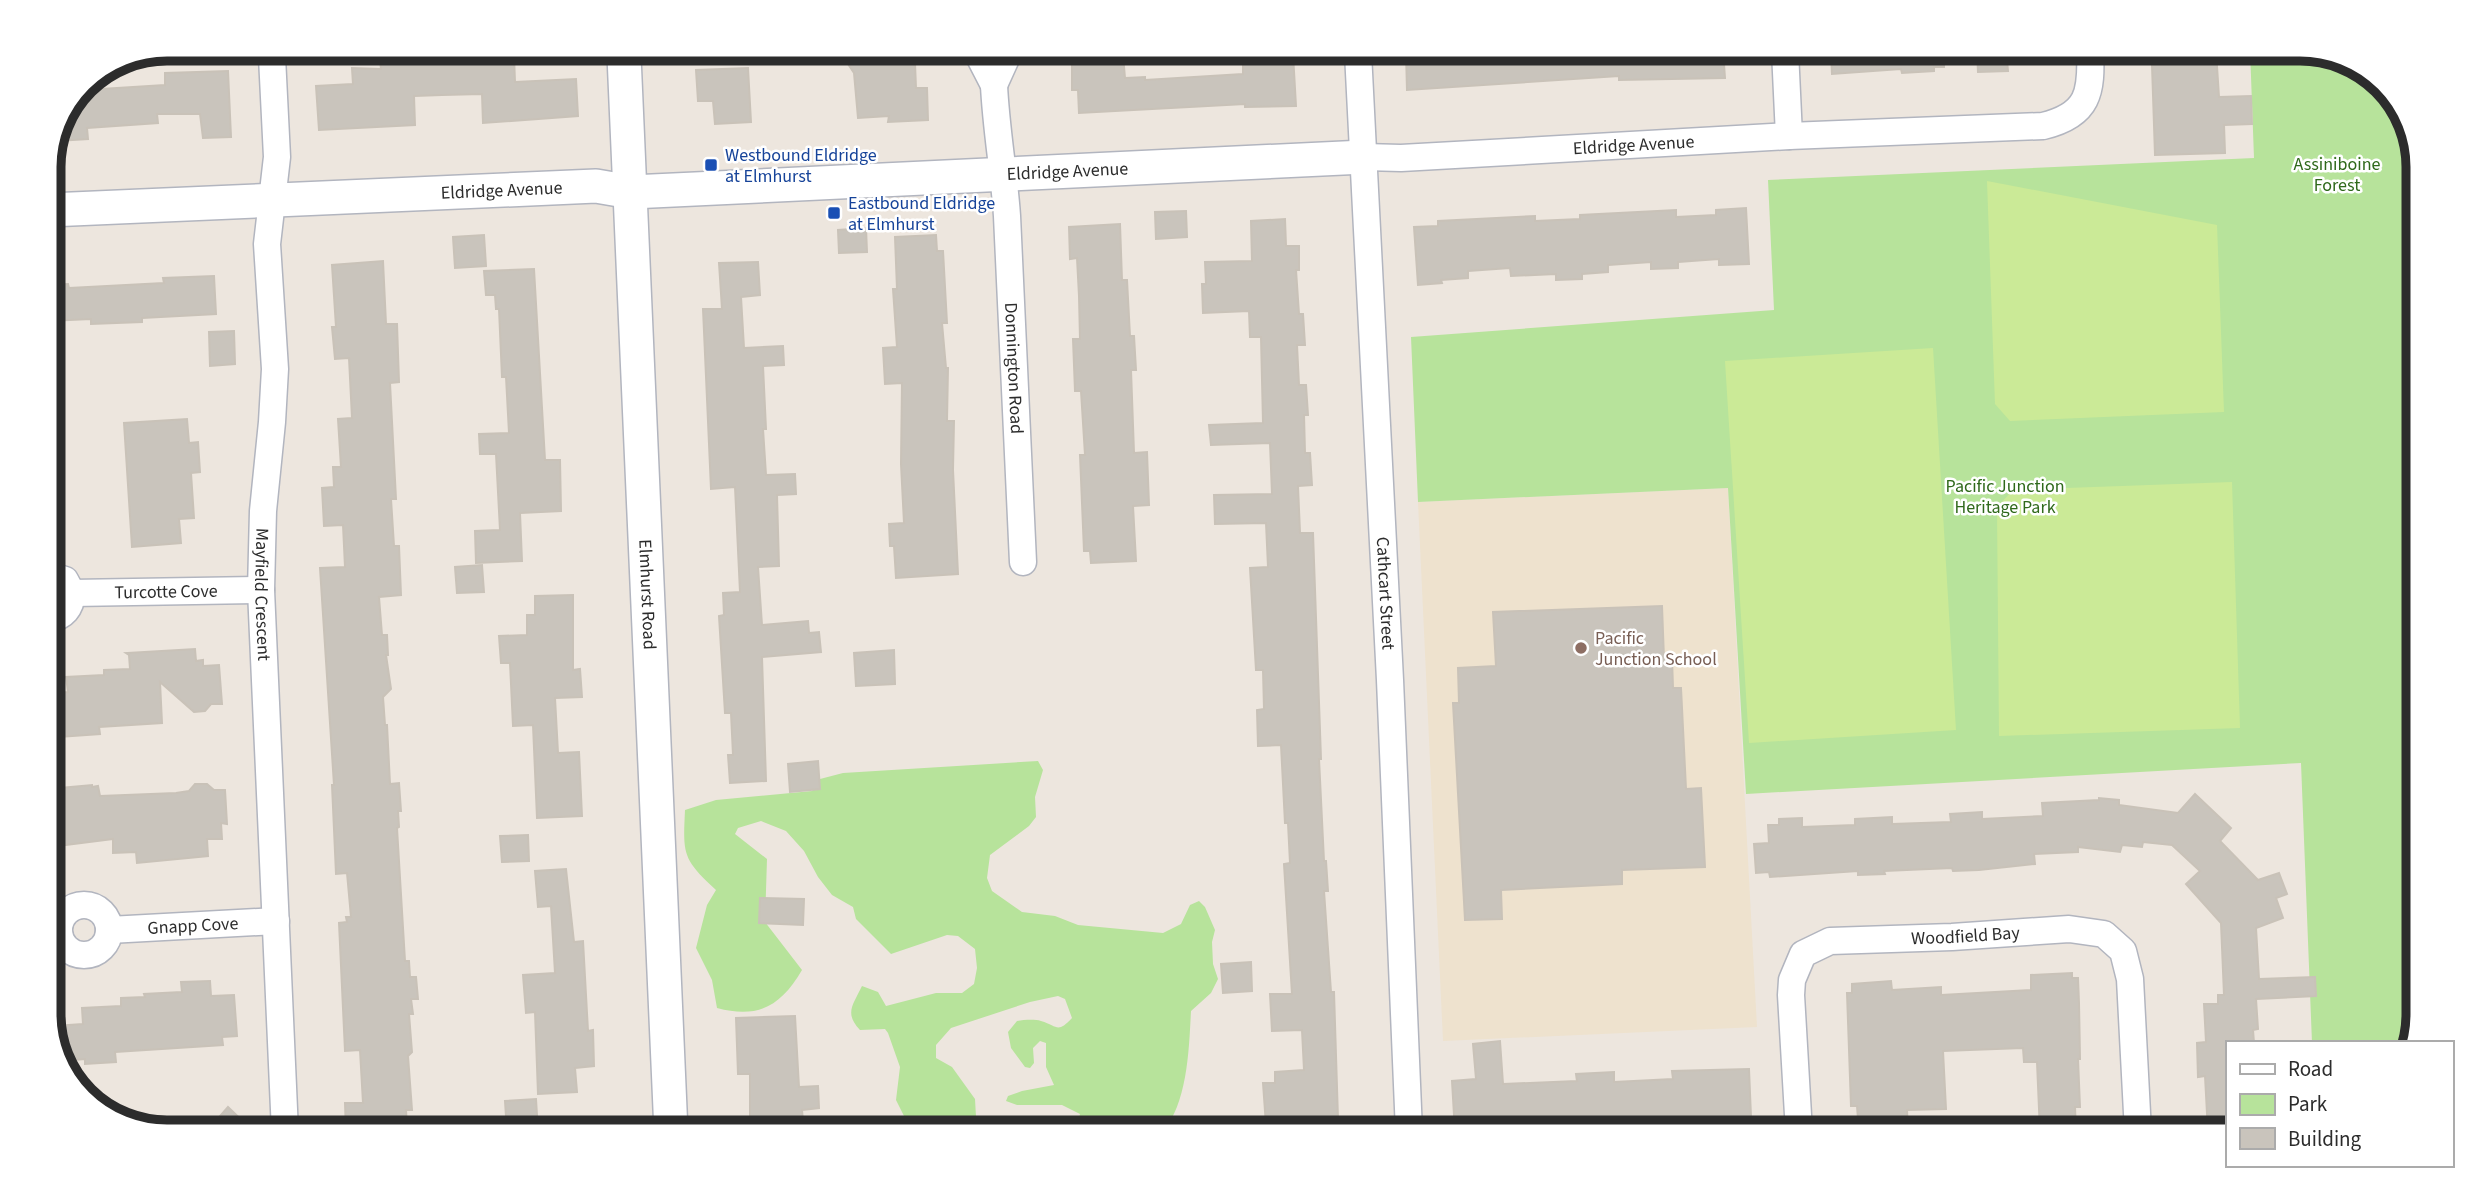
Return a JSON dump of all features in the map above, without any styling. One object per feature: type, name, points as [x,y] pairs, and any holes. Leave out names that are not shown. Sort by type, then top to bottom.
[{"type":"street","name":"Mayfield Crescent","points":[[272,61],[277,157],[267,244],[275,369],[263,511],[261,590],[284,1120]]},
{"type":"street","name":"Elmhurst Road","points":[[624,61],[670,1120]]},
{"type":"street","points":[[982,61],[994,85]]},
{"type":"street","points":[[994,85],[1005,61]]},
{"type":"street","name":"Cathcart Street","points":[[1358,61],[1390,680],[1408,1120]]},
{"type":"street","points":[[1785,61],[1789,136]]},
{"type":"street","name":"Eldridge Avenue","points":[[61,209],[596,186],[631,192],[2043,126],[2064,121],[2080,107],[2089,93],[2090,61]]},
{"type":"street","name":"Donnington Road","points":[[994,85],[996,128],[1004,173],[1023,562]]},
{"type":"street","points":[[61,579],[65,580],[72,593],[69,608],[61,615]]},
{"type":"street","name":"Turcotte Cove","points":[[72,593],[261,590]]},
{"type":"street","name":"Gnapp Cove","points":[[109,929],[276,920]]},
{"type":"street","name":"Woodfield Bay","points":[[1798,1120],[1791,995],[1792,979],[1803,954],[1830,941],[1952,937],[2068,929],[2104,934],[2123,951],[2130,979],[2137,1120]]},
{"type":"shaded area","name":"Pacific Junction School","points":[[1728,488],[1757,1027],[1443,1041],[1418,502]]},
{"type":"green space","name":"Pacific Junction Heritage Park","points":[[2250,61],[2321,63],[2353,75],[2375,92],[2384,103],[2395,120],[2404,146],[2406,1014],[2402,1041],[2312,1041],[2301,763],[1746,794],[1728,488],[1418,502],[1411,337],[1774,310],[1768,180],[2254,158]]},
{"type":"green space","points":[[1987,181],[2217,225],[2224,412],[2010,421],[1995,404]]},
{"type":"green space","points":[[1933,348],[1956,730],[1749,743],[1725,361]]},
{"type":"green space","points":[[2232,482],[2240,728],[1999,736],[1997,507],[2013,490]]},
{"type":"green space","points":[[1038,761],[1043,770],[1035,797],[1036,817],[1029,826],[990,855],[987,878],[992,891],[1022,912],[1055,916],[1078,925],[1163,933],[1181,924],[1190,905],[1199,901],[1205,907],[1215,930],[1212,942],[1213,964],[1218,979],[1211,993],[1191,1011],[1186,1075],[1171,1120],[1078,1120],[1080,1114],[1062,1105],[1017,1105],[1006,1101],[1008,1096],[1022,1091],[1054,1085],[1046,1067],[1046,1043],[1040,1041],[1033,1048],[1034,1063],[1030,1068],[1025,1067],[1011,1048],[1008,1032],[1017,1021],[1023,1020],[1038,1020],[1057,1027],[1063,1026],[1072,1018],[1065,999],[1058,996],[1030,1002],[951,1028],[936,1045],[936,1058],[952,1067],[975,1099],[978,1120],[906,1120],[896,1100],[900,1067],[888,1033],[885,1029],[860,1030],[852,1019],[853,1004],[862,986],[878,992],[886,1006],[936,993],[962,993],[974,984],[977,968],[975,949],[958,936],[947,935],[891,954],[856,919],[853,907],[832,895],[818,877],[804,851],[786,831],[761,821],[738,828],[735,834],[767,859],[765,922],[802,970],[786,993],[767,1007],[745,1012],[717,1008],[712,980],[696,948],[707,905],[716,890],[697,871],[687,855],[684,837],[685,810],[716,800],[812,791],[820,779],[843,773]]},
{"type":"building","points":[[380,61],[514,61],[515,82],[576,79],[578,116],[483,123],[482,94],[414,96],[415,125],[319,130],[316,86],[353,84],[352,68],[381,69]]},
{"type":"building","points":[[846,61],[915,63],[916,88],[927,88],[928,120],[888,122],[889,116],[858,118],[854,73]]},
{"type":"building","points":[[1072,61],[1124,61],[1125,78],[1145,77],[1145,80],[1243,74],[1243,61],[1293,61],[1296,106],[1245,107],[1245,104],[1079,113],[1078,90],[1072,90]]},
{"type":"building","points":[[1406,61],[1724,61],[1725,78],[1619,80],[1619,76],[1407,90]]},
{"type":"building","points":[[1831,61],[1944,61],[1944,67],[1934,67],[1934,71],[1902,73],[1901,69],[1832,74]]},
{"type":"building","points":[[1978,61],[2007,61],[2008,71],[1978,72]]},
{"type":"building","points":[[2168,61],[2217,61],[2219,97],[2251,96],[2252,124],[2224,125],[2225,153],[2155,155],[2152,65],[2168,64]]},
{"type":"building","points":[[748,68],[751,122],[715,124],[713,101],[698,101],[696,70]]},
{"type":"building","points":[[228,71],[231,137],[203,138],[200,114],[157,114],[158,123],[87,128],[88,139],[65,141],[72,120],[96,89],[165,85],[165,73]]},
{"type":"building","points":[[1746,208],[1749,264],[1719,265],[1719,259],[1678,262],[1678,268],[1651,269],[1651,262],[1608,265],[1608,272],[1582,274],[1582,279],[1556,280],[1556,274],[1511,276],[1510,268],[1468,271],[1468,278],[1418,285],[1414,227],[1438,226],[1438,221],[1535,216],[1535,221],[1580,219],[1580,215],[1676,210],[1676,217],[1716,215],[1716,210]]},
{"type":"building","points":[[1186,211],[1187,237],[1156,239],[1155,212]]},
{"type":"building","points":[[1285,219],[1286,246],[1299,246],[1299,270],[1296,270],[1299,314],[1303,314],[1305,345],[1297,345],[1299,385],[1306,385],[1308,415],[1304,415],[1305,453],[1310,453],[1312,485],[1298,486],[1300,533],[1313,533],[1319,759],[1328,891],[1324,891],[1331,992],[1334,992],[1338,1119],[1266,1120],[1263,1083],[1275,1083],[1275,1072],[1304,1070],[1302,1030],[1272,1031],[1270,994],[1292,994],[1284,864],[1290,863],[1281,745],[1258,746],[1257,710],[1264,709],[1263,670],[1256,670],[1250,568],[1268,567],[1266,523],[1215,524],[1214,495],[1272,494],[1270,443],[1211,445],[1209,425],[1263,423],[1261,337],[1250,337],[1249,311],[1203,313],[1202,284],[1206,284],[1205,262],[1252,261],[1251,221]]},
{"type":"building","points":[[1120,224],[1122,280],[1127,280],[1130,336],[1134,336],[1136,370],[1131,370],[1134,453],[1147,452],[1149,505],[1133,506],[1136,561],[1091,563],[1090,551],[1084,551],[1080,455],[1085,455],[1081,391],[1075,391],[1073,339],[1080,339],[1079,296],[1077,258],[1070,259],[1069,227]]},
{"type":"building","points":[[866,228],[867,252],[839,253],[838,230]]},
{"type":"building","points":[[484,235],[486,266],[455,268],[453,237]]},
{"type":"building","points":[[936,235],[937,251],[943,251],[947,323],[942,323],[948,368],[947,421],[954,421],[953,470],[958,574],[896,578],[894,546],[890,546],[889,524],[904,523],[901,464],[902,383],[885,384],[883,348],[897,347],[893,289],[897,289],[895,237]]},
{"type":"building","points":[[383,261],[386,324],[397,324],[399,382],[390,383],[396,499],[391,499],[394,546],[399,546],[401,595],[379,597],[382,635],[387,635],[386,655],[391,689],[383,697],[390,784],[399,783],[401,811],[398,811],[397,828],[405,961],[409,961],[410,977],[416,977],[418,999],[411,999],[413,1014],[409,1014],[412,1052],[408,1056],[412,1110],[406,1110],[407,1120],[346,1120],[345,1103],[363,1103],[360,1050],[345,1051],[339,923],[347,922],[346,917],[351,917],[347,873],[336,874],[334,785],[320,568],[345,567],[343,525],[324,526],[322,488],[334,487],[333,467],[341,467],[338,419],[352,418],[349,358],[335,359],[332,265]]},
{"type":"building","points":[[758,262],[760,295],[741,297],[744,348],[783,346],[784,365],[763,366],[766,475],[795,474],[796,494],[777,495],[779,566],[758,567],[762,625],[808,621],[809,633],[819,632],[821,652],[762,657],[766,781],[730,783],[728,755],[733,755],[731,713],[725,713],[719,616],[724,615],[723,593],[740,592],[735,487],[711,489],[703,309],[722,309],[719,263]]},
{"type":"building","points":[[534,269],[545,460],[560,460],[561,511],[520,513],[522,561],[476,563],[475,531],[500,530],[496,454],[480,454],[479,434],[509,433],[506,377],[502,377],[499,309],[496,309],[495,295],[486,295],[484,271]]},
{"type":"building","points":[[214,276],[216,314],[142,318],[142,322],[91,324],[91,319],[61,320],[61,284],[68,284],[69,288],[164,283],[163,278]]},
{"type":"building","points":[[234,331],[235,364],[210,366],[209,332]]},
{"type":"building","points":[[187,419],[189,443],[198,442],[200,472],[191,473],[194,518],[179,519],[181,543],[132,547],[124,423]]},
{"type":"building","points":[[482,565],[484,592],[457,593],[455,567]]},
{"type":"building","points":[[573,595],[573,670],[580,669],[582,697],[555,698],[558,753],[579,752],[582,816],[537,818],[533,725],[513,726],[510,663],[501,663],[499,636],[527,635],[527,615],[535,615],[535,596]]},
{"type":"building","points":[[1662,606],[1664,659],[1672,658],[1673,688],[1681,688],[1686,789],[1701,788],[1705,867],[1622,870],[1622,884],[1501,890],[1502,919],[1465,920],[1453,703],[1459,703],[1458,668],[1496,666],[1493,612]]},
{"type":"building","points":[[195,649],[196,661],[203,660],[203,666],[219,665],[222,704],[211,704],[205,711],[194,712],[160,682],[162,723],[99,727],[100,734],[61,737],[61,692],[68,692],[66,677],[104,675],[104,670],[130,669],[129,655],[126,653]]},
{"type":"building","points":[[894,650],[895,684],[856,686],[854,653]]},
{"type":"building","points":[[818,761],[820,789],[790,792],[788,764]]},
{"type":"building","points":[[195,784],[207,784],[214,790],[225,790],[227,824],[221,823],[222,839],[207,839],[208,856],[137,863],[136,852],[113,853],[113,839],[61,846],[61,788],[98,786],[100,796],[189,791]]},
{"type":"building","points":[[2195,794],[2231,828],[2220,841],[2258,880],[2279,873],[2287,894],[2276,898],[2283,918],[2256,928],[2259,979],[2315,977],[2316,996],[2256,999],[2258,1029],[2253,1030],[2254,1041],[2226,1041],[2226,1120],[2207,1120],[2205,1076],[2198,1077],[2197,1043],[2206,1042],[2204,1004],[2218,1004],[2218,995],[2224,995],[2221,923],[2186,884],[2200,871],[2172,845],[2143,842],[2142,847],[2122,845],[2120,852],[2078,847],[2078,852],[2034,854],[2035,864],[1979,870],[1953,871],[1952,868],[1858,875],[1858,871],[1770,877],[1769,872],[1756,873],[1754,844],[1769,843],[1768,825],[1779,825],[1779,819],[1802,818],[1802,827],[1855,825],[1855,819],[1892,817],[1892,824],[1951,822],[1950,814],[1982,812],[1982,819],[2043,816],[2042,803],[2099,798],[2119,800],[2119,805],[2178,813]]},
{"type":"building","points":[[528,835],[529,861],[502,862],[500,836]]},
{"type":"building","points":[[566,869],[574,942],[583,941],[588,1031],[593,1030],[594,1066],[575,1068],[577,1092],[538,1094],[535,1012],[526,1013],[523,975],[555,973],[551,906],[538,907],[535,871]]},
{"type":"building","points":[[760,898],[804,899],[803,925],[759,923]]},
{"type":"building","points":[[1251,962],[1252,991],[1223,993],[1221,964]]},
{"type":"building","points":[[2072,973],[2072,978],[2078,978],[2080,1107],[2075,1107],[2076,1120],[2039,1120],[2037,1062],[2024,1062],[2023,1048],[1943,1051],[1946,1109],[1907,1110],[1907,1120],[1858,1120],[1857,1106],[1851,1106],[1847,993],[1852,993],[1852,984],[1891,981],[1892,990],[1941,987],[1941,995],[2031,990],[2031,975]]},
{"type":"building","points":[[210,981],[211,996],[234,995],[237,1036],[222,1037],[223,1045],[115,1052],[116,1062],[85,1064],[85,1059],[72,1060],[62,1026],[83,1024],[82,1008],[121,1006],[121,998],[182,992],[181,982]]},
{"type":"building","points":[[795,1016],[799,1087],[818,1086],[819,1108],[802,1110],[803,1120],[750,1120],[750,1074],[738,1074],[736,1018]]},
{"type":"building","points":[[1500,1041],[1503,1084],[1577,1081],[1576,1074],[1614,1072],[1614,1082],[1673,1079],[1672,1071],[1749,1069],[1751,1117],[1742,1117],[1742,1120],[1454,1120],[1452,1081],[1476,1079],[1473,1044]]},
{"type":"building","points":[[536,1099],[537,1120],[506,1120],[505,1101]]},
{"type":"building","points":[[228,1107],[242,1120],[217,1120]]},
{"type":"place","name":"Westbound Eldridge at Elmhurst","points":[[711,165]]},
{"type":"place","name":"Eastbound Eldridge at Elmhurst","points":[[834,213]]},
{"type":"place","name":"Pacific Junction School","points":[[1581,648]]},
{"type":"park label","name":"Assiniboine Forest","points":[[2337,174]]}]
